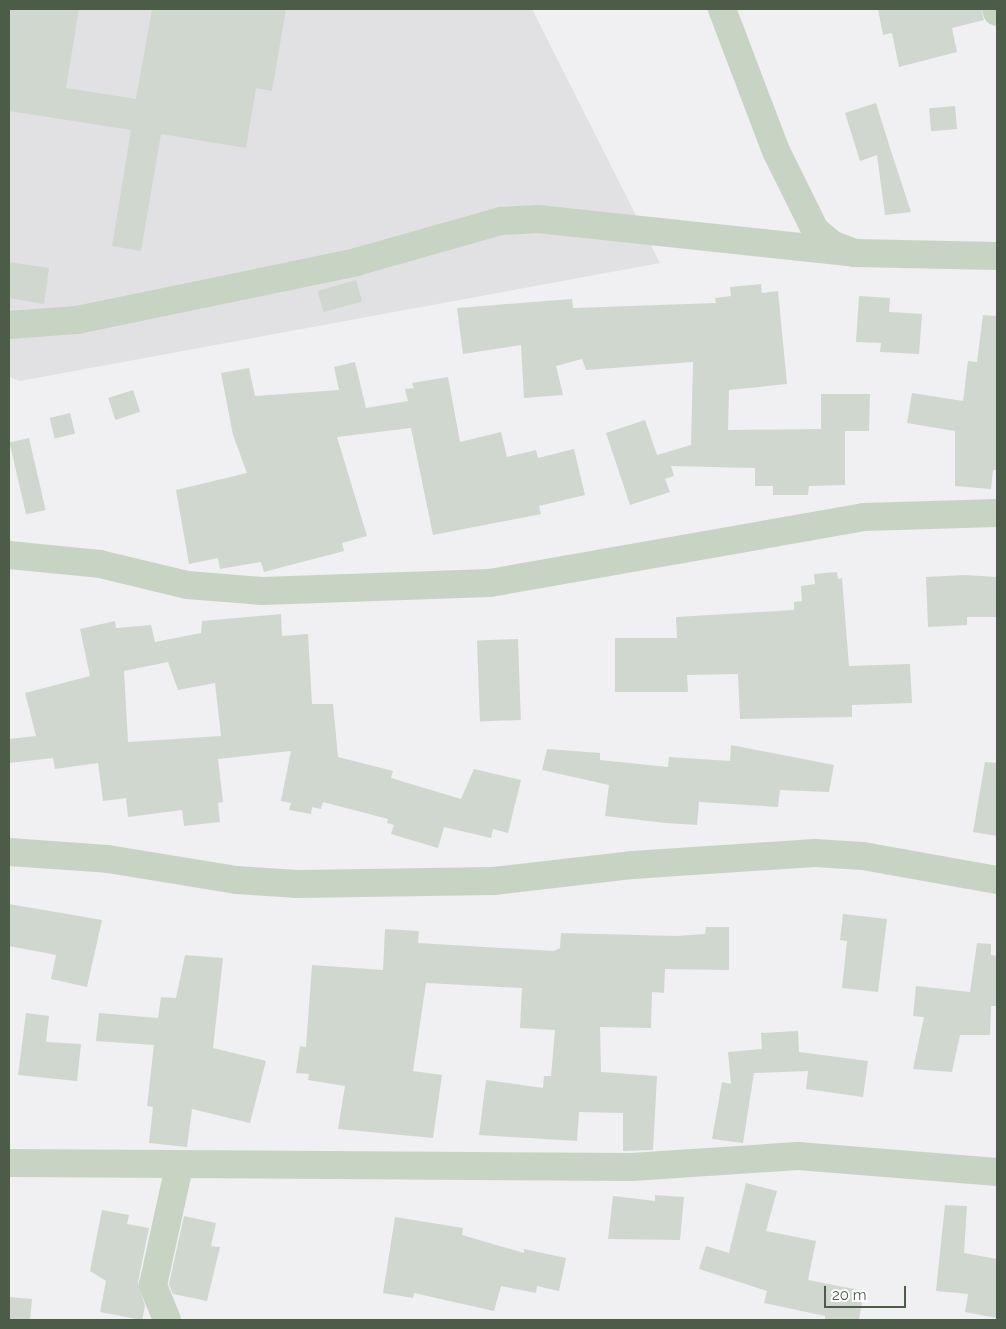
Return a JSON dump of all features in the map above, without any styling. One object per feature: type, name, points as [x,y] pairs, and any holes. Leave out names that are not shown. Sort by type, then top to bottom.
[{"type":"street","points":[[722,9],[801,210],[833,245],[855,253]]},
{"type":"street","points":[[9,325],[77,320],[356,262],[501,221],[538,219],[855,253],[997,256]]},
{"type":"street","points":[[9,555],[100,564],[187,585],[262,591],[461,584],[535,577],[864,517],[997,513]]},
{"type":"street","points":[[9,852],[108,859],[236,880],[298,884],[494,882],[633,865],[815,854],[864,856],[997,880]]},
{"type":"street","points":[[9,1163],[179,1167],[632,1167],[798,1156],[997,1172]]},
{"type":"street","points":[[167,1320],[152,1285],[179,1167]]},
{"type":"shaded area","points":[[9,9],[532,9],[660,263],[20,381],[9,377]]},
{"type":"building","points":[[9,9],[79,9],[66,88],[136,99],[152,9],[286,9],[272,91],[256,88],[246,148],[161,134],[141,251],[112,246],[131,130],[9,111]]},
{"type":"building","points":[[878,9],[981,9],[984,20],[952,28],[957,52],[899,67],[892,33],[883,35]]},
{"type":"building","points":[[876,103],[911,212],[885,215],[877,155],[860,161],[845,113]]},
{"type":"building","points":[[955,106],[957,129],[931,131],[929,108]]},
{"type":"building","points":[[9,262],[49,268],[44,304],[9,298]]},
{"type":"building","points":[[356,280],[362,301],[324,312],[318,291]]},
{"type":"building","points":[[761,284],[762,293],[778,291],[787,384],[729,390],[728,430],[821,429],[821,394],[870,394],[869,431],[845,431],[845,485],[809,486],[808,495],[773,495],[773,486],[755,486],[755,468],[671,466],[674,476],[665,479],[670,492],[630,505],[606,433],[645,420],[657,455],[691,445],[693,362],[586,370],[582,359],[556,366],[563,395],[524,398],[521,345],[463,354],[457,308],[572,299],[573,308],[716,303],[715,298],[731,296],[730,287]]},
{"type":"building","points":[[859,296],[890,298],[889,312],[922,314],[919,354],[880,352],[881,343],[856,342]]},
{"type":"building","points":[[983,315],[997,316],[997,470],[993,470],[991,489],[955,486],[955,431],[907,423],[912,393],[963,401],[968,361],[977,362]]},
{"type":"building","points":[[355,362],[366,408],[408,401],[405,389],[414,388],[412,383],[448,377],[460,442],[501,432],[507,457],[536,450],[538,458],[574,449],[585,495],[539,506],[541,514],[433,535],[411,428],[337,437],[367,536],[342,543],[344,551],[264,572],[261,562],[220,569],[218,558],[189,564],[176,490],[247,473],[233,435],[221,373],[249,368],[255,396],[339,390],[334,367]]},
{"type":"building","points":[[133,390],[140,412],[115,420],[108,398]]},
{"type":"building","points":[[70,413],[75,433],[55,438],[50,418]]},
{"type":"building","points":[[29,438],[46,510],[26,515],[10,442]]},
{"type":"building","points":[[837,572],[838,579],[842,578],[849,666],[910,664],[912,703],[852,705],[852,717],[740,719],[738,674],[687,675],[688,692],[615,692],[615,638],[677,638],[676,617],[794,610],[794,602],[802,601],[801,586],[815,584],[814,574]]},
{"type":"building","points":[[965,575],[997,577],[997,617],[967,617],[967,625],[928,627],[926,577]]},
{"type":"building","points":[[281,614],[282,636],[308,634],[312,704],[333,704],[338,757],[393,771],[391,778],[461,799],[474,769],[521,780],[508,833],[493,829],[491,838],[444,827],[438,848],[391,834],[394,825],[387,823],[388,819],[323,802],[321,809],[312,807],[311,814],[289,810],[291,803],[281,801],[291,751],[218,759],[223,802],[218,803],[220,822],[184,826],[182,810],[128,817],[126,798],[103,801],[98,763],[55,769],[53,758],[9,763],[9,739],[36,736],[25,693],[90,676],[80,629],[115,621],[116,628],[151,625],[155,642],[201,633],[202,621]],"holes":[[[168,662],[178,690],[215,683],[221,736],[128,742],[124,671]]]},
{"type":"building","points":[[518,639],[521,720],[480,721],[477,640]]},
{"type":"building","points":[[731,745],[834,765],[829,792],[780,790],[778,807],[699,802],[697,825],[666,823],[605,816],[609,785],[542,770],[547,749],[600,753],[600,760],[668,767],[669,757],[730,761]]},
{"type":"building","points":[[985,762],[997,763],[997,836],[973,832]]},
{"type":"building","points":[[9,904],[102,920],[87,987],[51,979],[56,955],[9,946]]},
{"type":"building","points":[[843,914],[887,919],[878,992],[842,988],[847,941],[840,940]]},
{"type":"building","points":[[706,927],[729,927],[729,970],[665,969],[664,993],[652,992],[651,1028],[600,1027],[601,1072],[657,1076],[653,1150],[623,1151],[623,1113],[579,1112],[577,1141],[479,1135],[486,1080],[543,1088],[544,1076],[551,1076],[555,1030],[520,1028],[522,988],[426,983],[413,1071],[442,1075],[433,1138],[338,1129],[345,1086],[308,1080],[309,1074],[296,1073],[300,1046],[306,1047],[312,965],[383,970],[385,929],[419,931],[418,943],[554,951],[560,948],[561,933],[677,936],[705,934]]},
{"type":"building","points":[[977,943],[991,944],[991,955],[997,956],[997,1006],[991,1006],[990,1035],[960,1035],[952,1072],[913,1069],[924,1017],[913,1016],[916,986],[970,992]]},
{"type":"building","points":[[185,955],[223,958],[213,1048],[266,1061],[250,1123],[192,1109],[187,1147],[149,1143],[153,1107],[147,1106],[154,1045],[96,1041],[99,1013],[158,1018],[161,997],[176,998]]},
{"type":"building","points":[[26,1013],[49,1016],[46,1042],[81,1044],[77,1081],[18,1075]]},
{"type":"building","points":[[798,1031],[799,1052],[868,1061],[863,1097],[806,1089],[808,1071],[754,1073],[743,1143],[712,1139],[722,1082],[731,1084],[728,1052],[762,1049],[761,1033]]},
{"type":"building","points":[[746,1183],[777,1191],[766,1231],[816,1241],[808,1280],[864,1291],[859,1320],[825,1320],[825,1316],[764,1303],[767,1291],[699,1269],[706,1246],[729,1253]]},
{"type":"building","points":[[655,1195],[684,1197],[680,1240],[608,1239],[613,1196],[655,1201]]},
{"type":"building","points":[[945,1205],[967,1206],[964,1253],[997,1259],[997,1318],[965,1312],[968,1294],[936,1291]]},
{"type":"building","points":[[102,1210],[129,1215],[127,1224],[149,1228],[138,1282],[145,1306],[142,1320],[100,1312],[106,1281],[90,1271]]},
{"type":"building","points":[[184,1216],[216,1223],[211,1246],[220,1247],[207,1301],[173,1294],[169,1284]]},
{"type":"building","points":[[395,1217],[463,1228],[462,1235],[524,1253],[524,1249],[566,1258],[559,1291],[537,1286],[536,1293],[501,1286],[494,1311],[414,1293],[413,1298],[383,1293]]},
{"type":"building","points":[[9,1297],[32,1299],[30,1320],[9,1320]]}]
